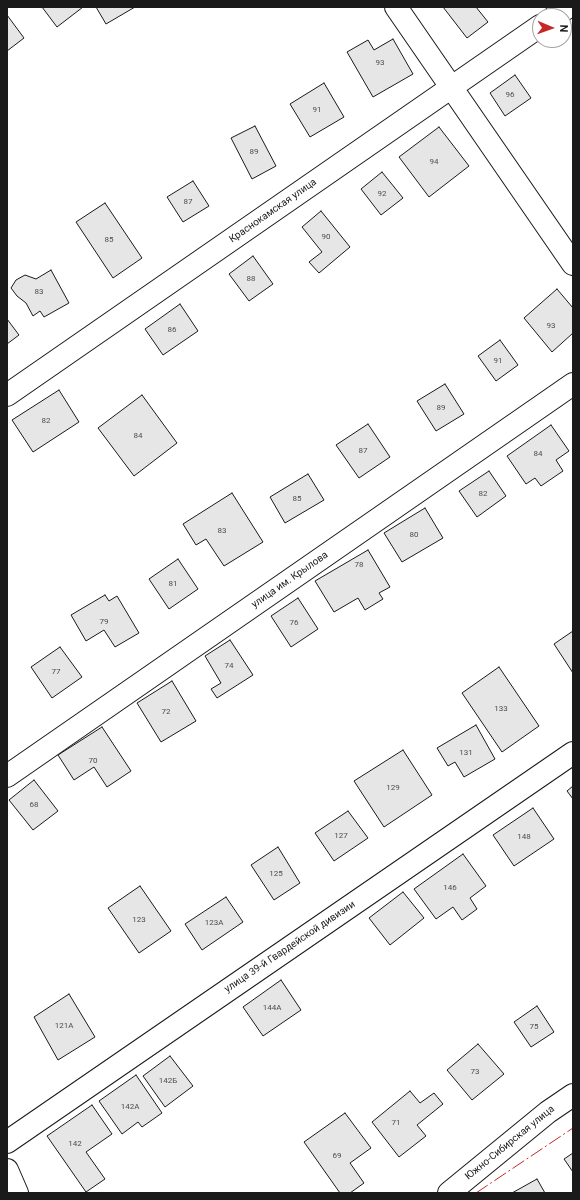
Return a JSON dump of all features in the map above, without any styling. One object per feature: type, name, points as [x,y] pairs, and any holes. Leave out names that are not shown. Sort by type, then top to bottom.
[{"type":"street","points":[[396,7],[573,264]]},
{"type":"street","name":"Краснокамская улица","points":[[7,395],[532,32]]},
{"type":"street","name":"улица им. Крылова","points":[[7,776],[573,384]]},
{"type":"street","name":"улица 39-й Гвардейской дивизии","points":[[7,1142],[573,753]]},
{"type":"street","name":"Южно-Сибирская улица","points":[[449,1193],[548,1112],[573,1095]]},
{"type":"street","points":[[7,1170],[17,1193]]},
{"type":"building","points":[[42,7],[83,7],[57,27]]},
{"type":"building","points":[[96,7],[135,7],[106,24]]},
{"type":"building","points":[[443,7],[476,7],[488,22],[467,38]]},
{"type":"building","points":[[7,15],[24,38],[7,51]]},
{"type":"building","points":[[393,39],[413,74],[373,97],[347,52],[368,40],[374,50]]},
{"type":"building","points":[[515,75],[531,98],[505,116],[490,93]]},
{"type":"building","points":[[324,83],[344,117],[310,137],[290,104]]},
{"type":"building","points":[[255,126],[276,166],[252,179],[231,138]]},
{"type":"building","points":[[439,127],[469,166],[429,197],[399,157]]},
{"type":"building","points":[[382,172],[403,198],[381,215],[361,189]]},
{"type":"building","points":[[193,181],[209,206],[183,222],[167,197]]},
{"type":"building","points":[[105,203],[142,258],[113,278],[76,222]]},
{"type":"building","points":[[321,211],[350,247],[319,273],[309,262],[322,252],[302,227]]},
{"type":"building","points":[[253,256],[273,284],[249,301],[229,274]]},
{"type":"building","points":[[51,270],[69,303],[44,317],[40,311],[33,316],[26,303],[17,296],[11,288],[16,280],[25,275],[36,279]]},
{"type":"building","points":[[557,289],[573,308],[573,333],[552,352],[524,318]]},
{"type":"building","points":[[180,304],[198,331],[163,355],[145,329]]},
{"type":"building","points":[[7,319],[19,335],[7,344]]},
{"type":"building","points":[[500,340],[518,365],[496,381],[478,356]]},
{"type":"building","points":[[445,384],[464,414],[436,431],[417,401]]},
{"type":"building","points":[[59,390],[79,422],[33,452],[12,420]]},
{"type":"building","points":[[142,395],[177,443],[134,476],[98,428]]},
{"type":"building","points":[[368,424],[390,457],[359,478],[336,445]]},
{"type":"building","points":[[551,425],[569,451],[556,460],[563,471],[541,486],[535,478],[526,484],[507,456]]},
{"type":"building","points":[[489,471],[506,496],[477,517],[459,491]]},
{"type":"building","points":[[308,474],[324,500],[285,523],[270,497]]},
{"type":"building","points":[[232,493],[263,542],[224,566],[206,539],[196,545],[183,524]]},
{"type":"building","points":[[425,508],[443,538],[402,562],[384,533]]},
{"type":"building","points":[[368,550],[390,587],[379,593],[383,599],[365,610],[358,598],[334,612],[315,581]]},
{"type":"building","points":[[178,559],[198,589],[169,609],[149,579]]},
{"type":"building","points":[[105,595],[109,601],[117,596],[139,633],[115,647],[104,630],[86,641],[71,615]]},
{"type":"building","points":[[298,598],[318,629],[291,647],[271,616]]},
{"type":"building","points":[[573,631],[573,673],[554,644]]},
{"type":"building","points":[[230,640],[253,675],[217,698],[211,689],[221,683],[205,656]]},
{"type":"building","points":[[60,647],[82,677],[52,698],[31,667]]},
{"type":"building","points":[[499,667],[539,726],[502,752],[462,693]]},
{"type":"building","points":[[172,681],[196,721],[161,742],[137,703]]},
{"type":"building","points":[[476,725],[495,759],[464,777],[455,762],[448,766],[437,748]]},
{"type":"building","points":[[102,727],[131,771],[107,787],[94,767],[74,780],[58,755]]},
{"type":"building","points":[[403,750],[432,795],[384,827],[354,781]]},
{"type":"building","points":[[34,780],[58,811],[33,830],[9,800]]},
{"type":"building","points":[[573,786],[573,799],[567,791]]},
{"type":"building","points":[[533,808],[554,839],[514,866],[493,835]]},
{"type":"building","points":[[348,811],[368,838],[334,861],[315,833]]},
{"type":"building","points":[[278,847],[300,883],[274,900],[251,865]]},
{"type":"building","points":[[463,854],[486,886],[470,898],[477,909],[462,920],[453,907],[436,919],[414,889]]},
{"type":"building","points":[[140,886],[171,931],[139,953],[108,908]]},
{"type":"building","points":[[403,892],[424,918],[390,945],[369,918]]},
{"type":"building","points":[[226,897],[243,922],[202,950],[185,924]]},
{"type":"building","points":[[281,980],[301,1010],[263,1036],[243,1007]]},
{"type":"building","points":[[69,994],[95,1037],[58,1060],[34,1017]]},
{"type":"building","points":[[537,1006],[554,1032],[531,1047],[514,1022]]},
{"type":"building","points":[[478,1044],[504,1074],[472,1100],[447,1070]]},
{"type":"building","points":[[170,1056],[193,1086],[165,1107],[143,1076]]},
{"type":"building","points":[[136,1075],[162,1113],[142,1127],[138,1122],[122,1134],[99,1101]]},
{"type":"building","points":[[410,1091],[420,1103],[434,1093],[443,1104],[417,1125],[426,1136],[399,1157],[372,1122]]},
{"type":"building","points":[[92,1105],[112,1134],[86,1152],[105,1179],[86,1192],[47,1136]]},
{"type":"building","points":[[345,1113],[371,1148],[350,1163],[364,1183],[350,1193],[340,1193],[304,1142]]},
{"type":"building","points":[[573,1153],[573,1172],[564,1159]]},
{"type":"building","points":[[537,1179],[545,1193],[512,1193]]},
{"type":"power","points":[[476,1193],[573,1128]]}]
